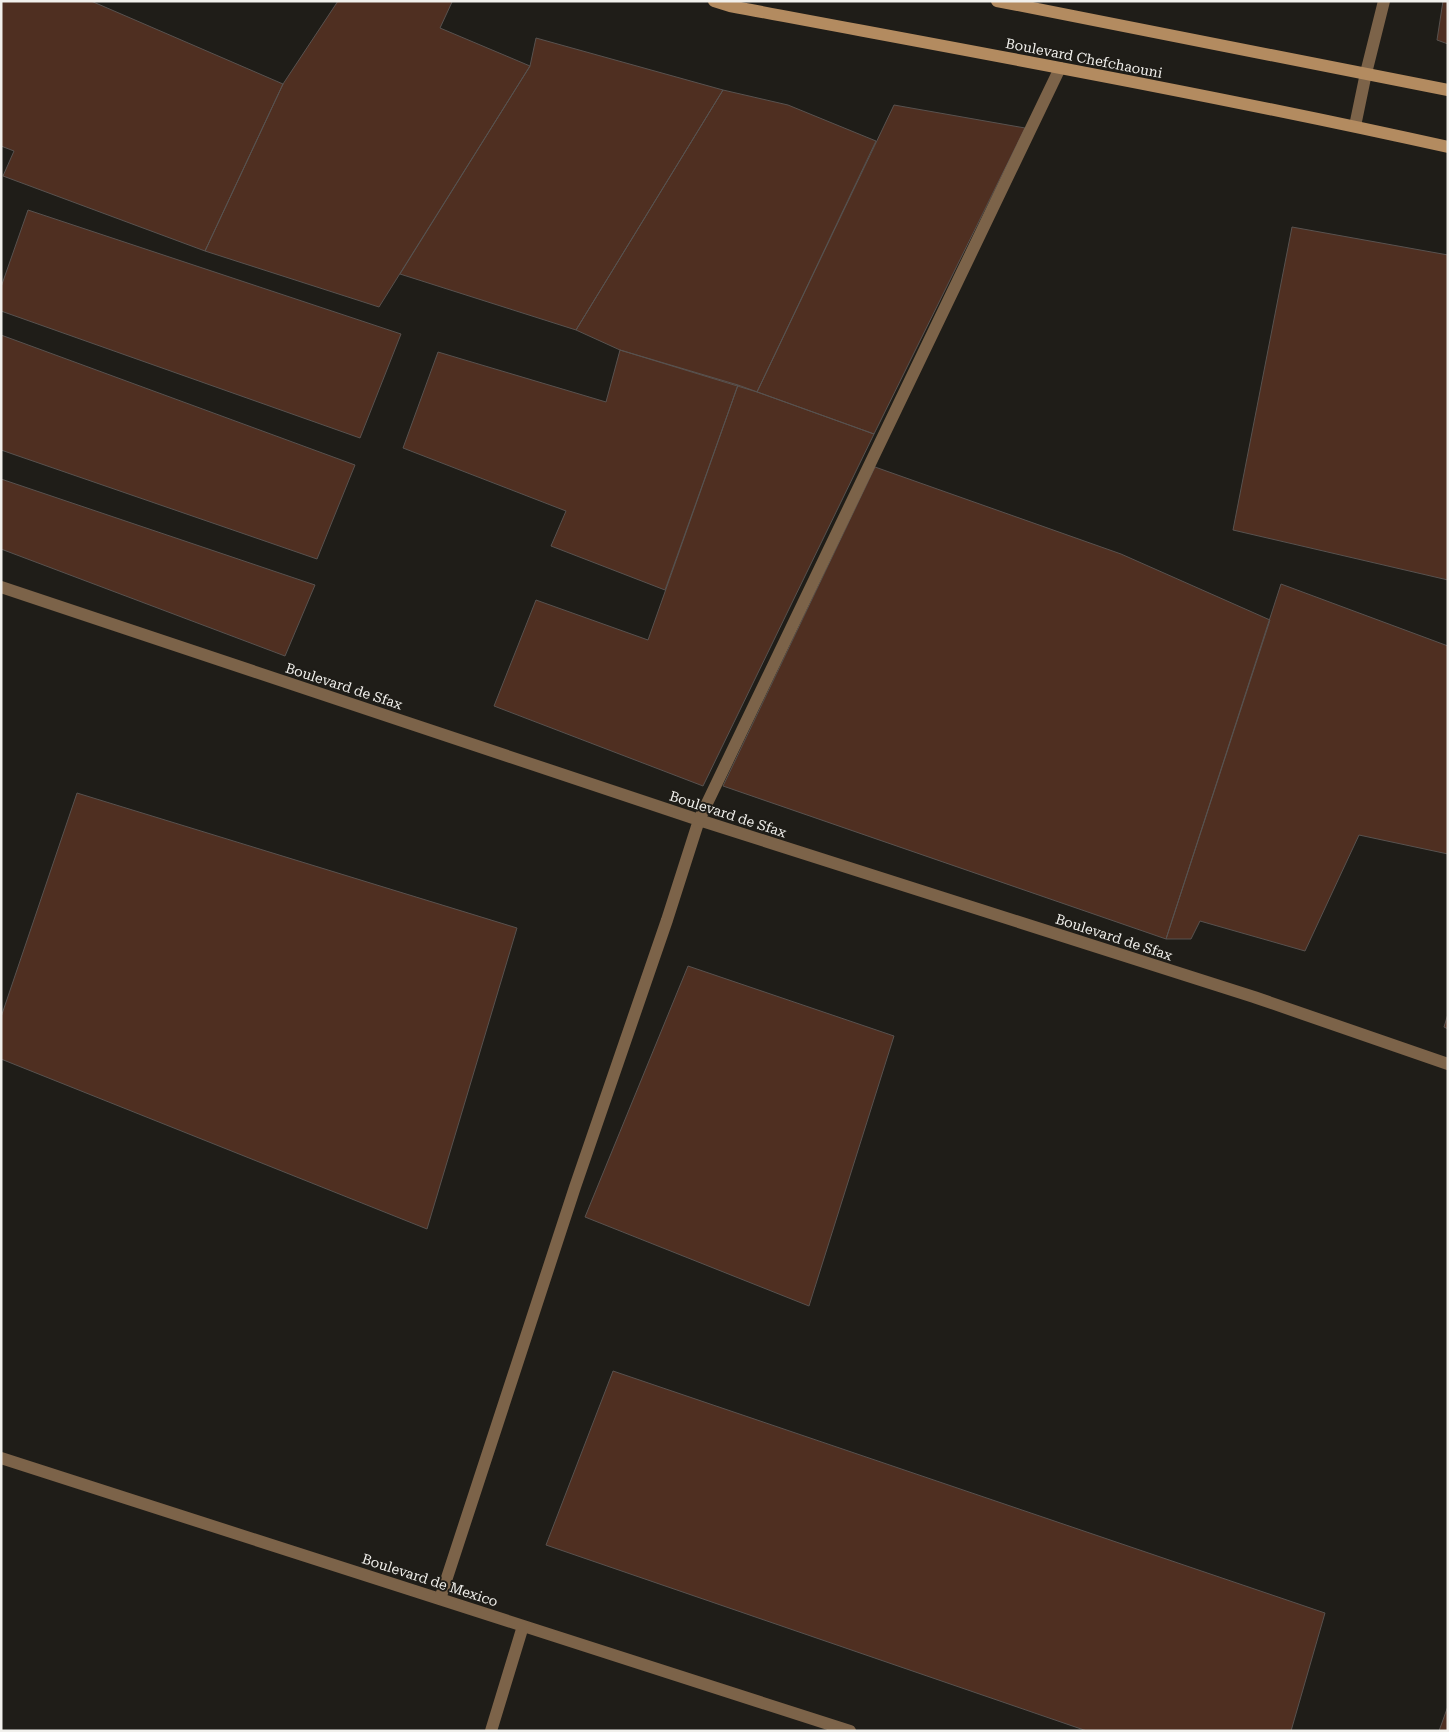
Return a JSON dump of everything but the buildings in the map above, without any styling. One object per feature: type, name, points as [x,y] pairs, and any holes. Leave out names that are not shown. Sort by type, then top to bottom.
[{"type":"street","name":"Boulevard Chefchaouni","points":[[714,1],[730,6],[1355,126],[1448,148]]},
{"type":"street","points":[[997,1],[1448,90]]},
{"type":"lane","points":[[1355,126],[1384,1]]},
{"type":"lane","points":[[440,1599],[572,1196],[668,920],[699,820],[1060,68]]},
{"type":"lane","name":"Boulevard de Sfax","points":[[1,587],[699,820],[1254,998],[1448,1064]]},
{"type":"lane","name":"Boulevard de Mexico","points":[[1,1458],[850,1731]]},
{"type":"lane","points":[[491,1731],[523,1626]]}]
